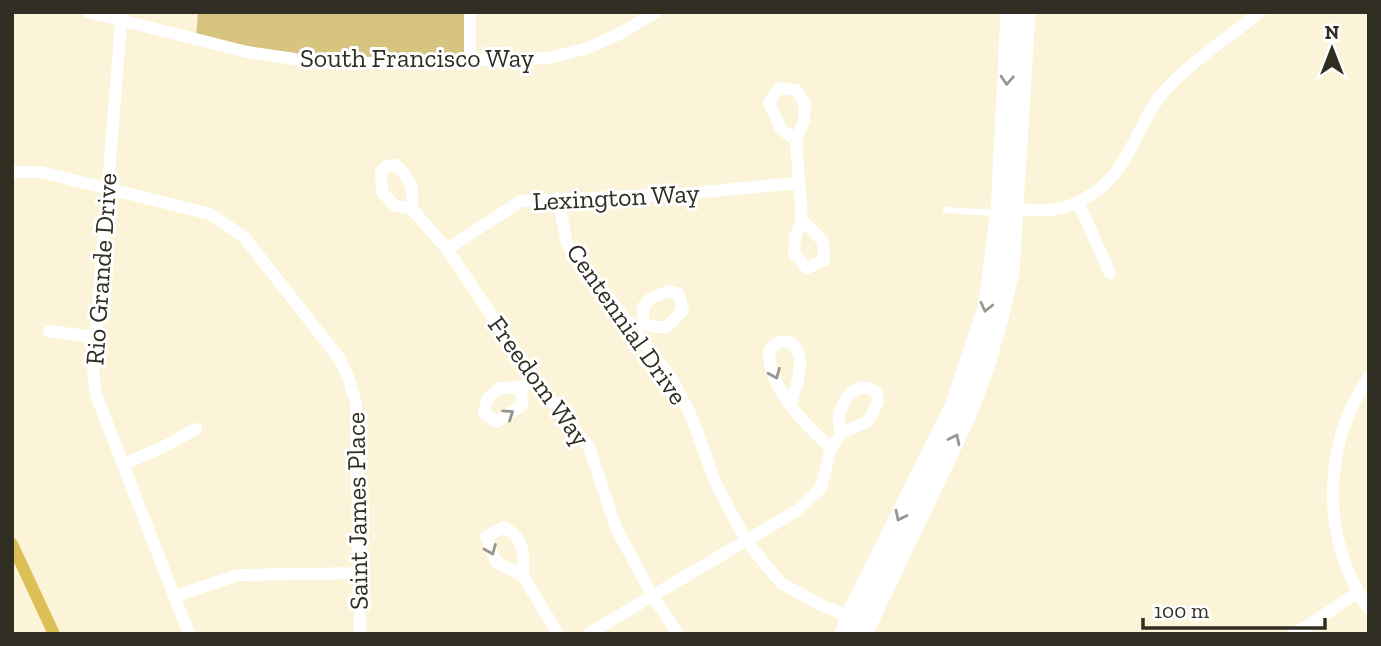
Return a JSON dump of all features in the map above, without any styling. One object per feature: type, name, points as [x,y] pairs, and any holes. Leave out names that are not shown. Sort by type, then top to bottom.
[{"type":"main road","points":[[856,626],[967,415],[985,367],[1010,271],[1007,211],[1010,12]]},
{"type":"main road","points":[[1007,211],[1026,12]]},
{"type":"street","name":"South Francisco Way","points":[[88,12],[121,16],[247,52],[315,62],[470,62],[549,58],[588,48],[621,33],[656,12]]},
{"type":"street","points":[[470,12],[470,62]]},
{"type":"street","points":[[1007,211],[1044,210],[1078,202],[1101,189],[1118,171],[1145,119],[1170,85],[1260,12]]},
{"type":"street","name":"Rio Grande Drive","points":[[121,16],[93,368],[96,395],[189,634]]},
{"type":"street","points":[[796,141],[802,220]]},
{"type":"street","name":"Saint James Place","points":[[12,172],[41,172],[211,214],[244,237],[339,358],[349,379],[356,404],[360,634]]},
{"type":"street","name":"Lexington Way","points":[[447,249],[521,201],[680,194],[798,183]]},
{"type":"street","name":"Centennial Drive","points":[[558,198],[567,244],[638,327],[670,376],[690,413],[716,484],[747,542],[782,583],[856,626]]},
{"type":"street","points":[[1078,202],[1110,273]]},
{"type":"street","name":"Freedom Way","points":[[412,209],[447,249],[535,380],[589,447],[616,528],[652,595],[678,634]]},
{"type":"street","points":[[49,331],[94,337]]},
{"type":"street","points":[[1369,377],[1344,427],[1336,455],[1332,493],[1339,547],[1357,593],[1369,609]]},
{"type":"street","points":[[521,387],[535,380]]},
{"type":"street","points":[[791,404],[805,425],[831,448]]},
{"type":"street","points":[[124,464],[196,429]]},
{"type":"street","points":[[588,634],[798,510],[821,488],[831,448],[841,433]]},
{"type":"street","points":[[175,596],[238,575],[359,573]]},
{"type":"street","points":[[523,576],[558,634]]},
{"type":"street","points":[[1292,634],[1357,593]]},
{"type":"lane","points":[[946,210],[1007,211]]},
{"type":"shaded area","points":[[198,12],[470,12],[470,62],[315,62],[196,39]]},
{"type":"waterway","points":[[12,544],[54,634]]}]
